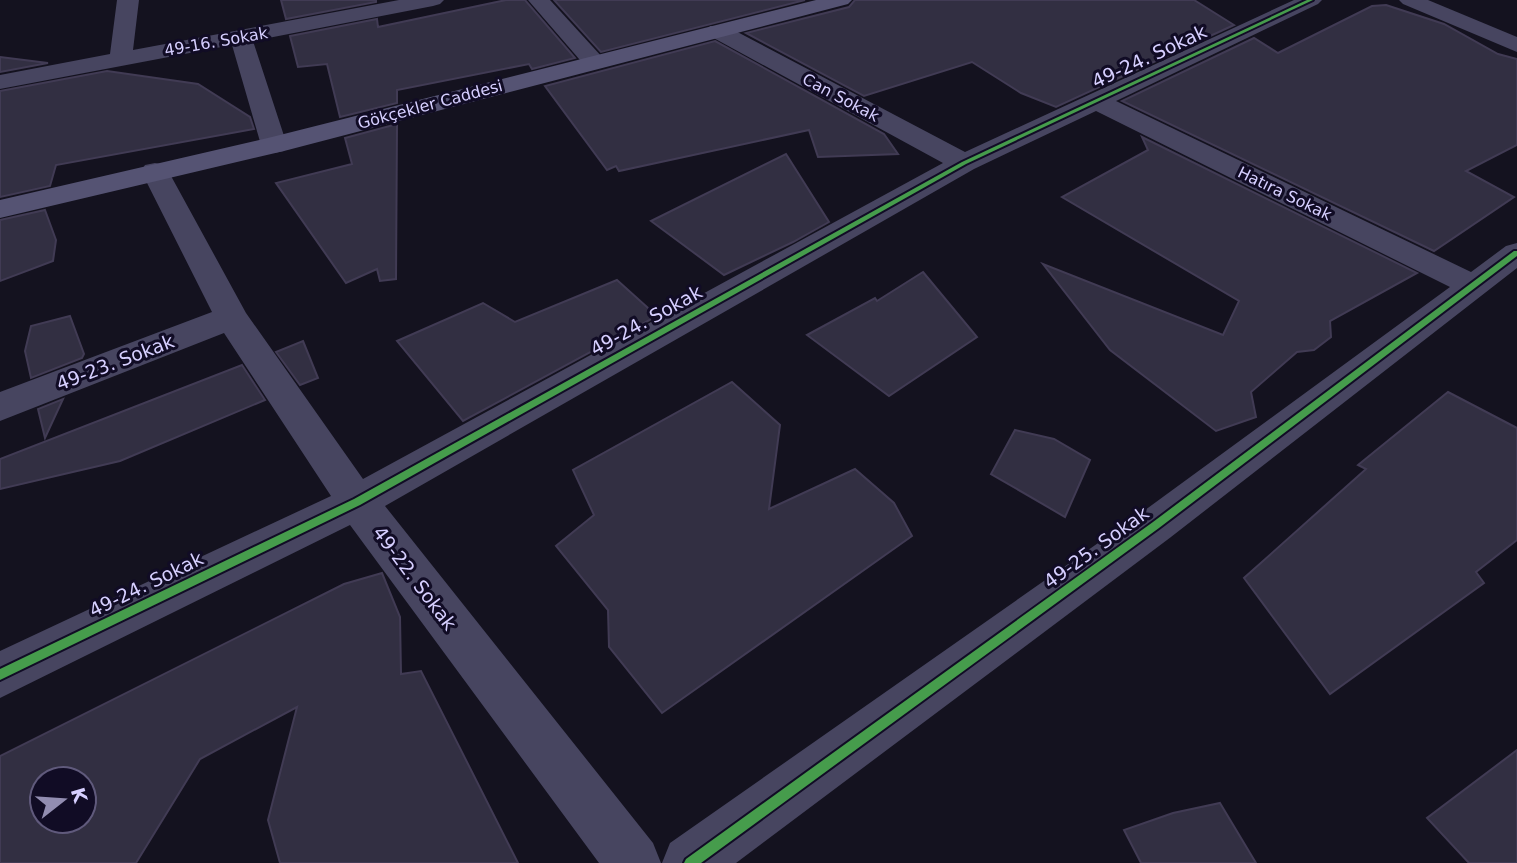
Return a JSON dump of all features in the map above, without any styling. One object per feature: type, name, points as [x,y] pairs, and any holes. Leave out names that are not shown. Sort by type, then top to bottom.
[{"type":"main road","name":"Gökçekler Caddesi","points":[[6,206],[274,145],[841,0]]},
{"type":"street","points":[[121,57],[128,0]]},
{"type":"street","name":"49-16. Sokak","points":[[0,82],[433,0]]},
{"type":"street","points":[[539,0],[594,62]]},
{"type":"street","name":"49-24. Sokak","points":[[0,675],[357,502],[964,163],[1311,0]]},
{"type":"street","points":[[1410,0],[1517,46]]},
{"type":"street","name":"Can Sokak","points":[[718,31],[964,163]]},
{"type":"street","points":[[241,38],[274,145]]},
{"type":"street","name":"Hatıra Sokak","points":[[1094,100],[1475,287]]},
{"type":"street","name":"49-22. Sokak","points":[[155,171],[231,317],[357,502],[633,863]]},
{"type":"street","name":"49-25. Sokak","points":[[690,863],[1156,525],[1517,253]]},
{"type":"street","name":"49-23. Sokak","points":[[0,407],[231,317]]},
{"type":"building","points":[[281,0],[376,0],[376,2],[286,19]]},
{"type":"building","points":[[506,0],[525,0],[575,58],[532,69],[529,64],[397,90],[397,103],[340,117],[327,64],[298,67],[290,36],[377,19],[378,27]]},
{"type":"building","points":[[554,0],[805,0],[601,52]]},
{"type":"building","points":[[855,0],[1194,0],[1234,25],[1056,107],[1021,93],[972,62],[864,96],[746,33],[849,7]]},
{"type":"building","points":[[1386,5],[1444,24],[1498,54],[1517,59],[1517,145],[1466,171],[1514,197],[1434,251],[1122,101],[1254,38],[1278,53],[1372,6]]},
{"type":"building","points":[[715,41],[884,134],[898,154],[818,157],[809,130],[619,171],[616,166],[607,170],[545,86]]},
{"type":"building","points":[[0,57],[48,63],[0,72]]},
{"type":"building","points":[[107,71],[198,84],[250,117],[254,129],[56,165],[50,186],[0,197],[0,91]]},
{"type":"building","points":[[397,124],[396,279],[380,281],[377,269],[346,283],[276,183],[352,164],[345,138]]},
{"type":"building","points":[[1142,137],[1417,273],[1330,321],[1331,337],[1314,350],[1297,352],[1251,392],[1256,417],[1216,431],[1110,350],[1043,264],[1223,335],[1239,301],[1062,197],[1148,150]]},
{"type":"building","points":[[786,154],[829,222],[793,242],[724,275],[651,221]]},
{"type":"building","points":[[45,210],[56,240],[53,261],[0,281],[0,220]]},
{"type":"building","points":[[923,272],[977,337],[889,396],[807,335],[875,298],[877,301]]},
{"type":"building","points":[[617,280],[657,316],[463,421],[397,341],[483,303],[515,322]]},
{"type":"building","points":[[70,316],[84,354],[82,358],[31,378],[25,351],[31,326]]},
{"type":"building","points":[[303,341],[318,378],[300,385],[276,352]]},
{"type":"building","points":[[242,365],[265,400],[120,461],[0,489],[0,459]]},
{"type":"building","points":[[732,382],[780,425],[769,509],[855,469],[894,503],[912,536],[662,713],[609,647],[608,610],[556,546],[594,515],[573,470]]},
{"type":"building","points":[[1448,392],[1517,428],[1517,540],[1476,572],[1484,583],[1330,694],[1244,578],[1366,469],[1358,465]]},
{"type":"building","points":[[63,399],[45,438],[38,409]]},
{"type":"building","points":[[1015,430],[1054,439],[1090,460],[1065,517],[991,474]]},
{"type":"building","points":[[382,573],[400,617],[401,674],[421,671],[518,863],[280,863],[268,820],[297,707],[200,759],[136,863],[0,863],[0,756],[344,584]]},
{"type":"building","points":[[1517,750],[1517,863],[1469,863],[1427,818]]},
{"type":"building","points":[[1220,803],[1256,863],[1141,863],[1124,830],[1173,813]]},
{"type":"cycle path","points":[[0,675],[357,502],[964,163],[1311,0]]},
{"type":"cycle path","points":[[690,863],[1156,525],[1517,253]]}]
